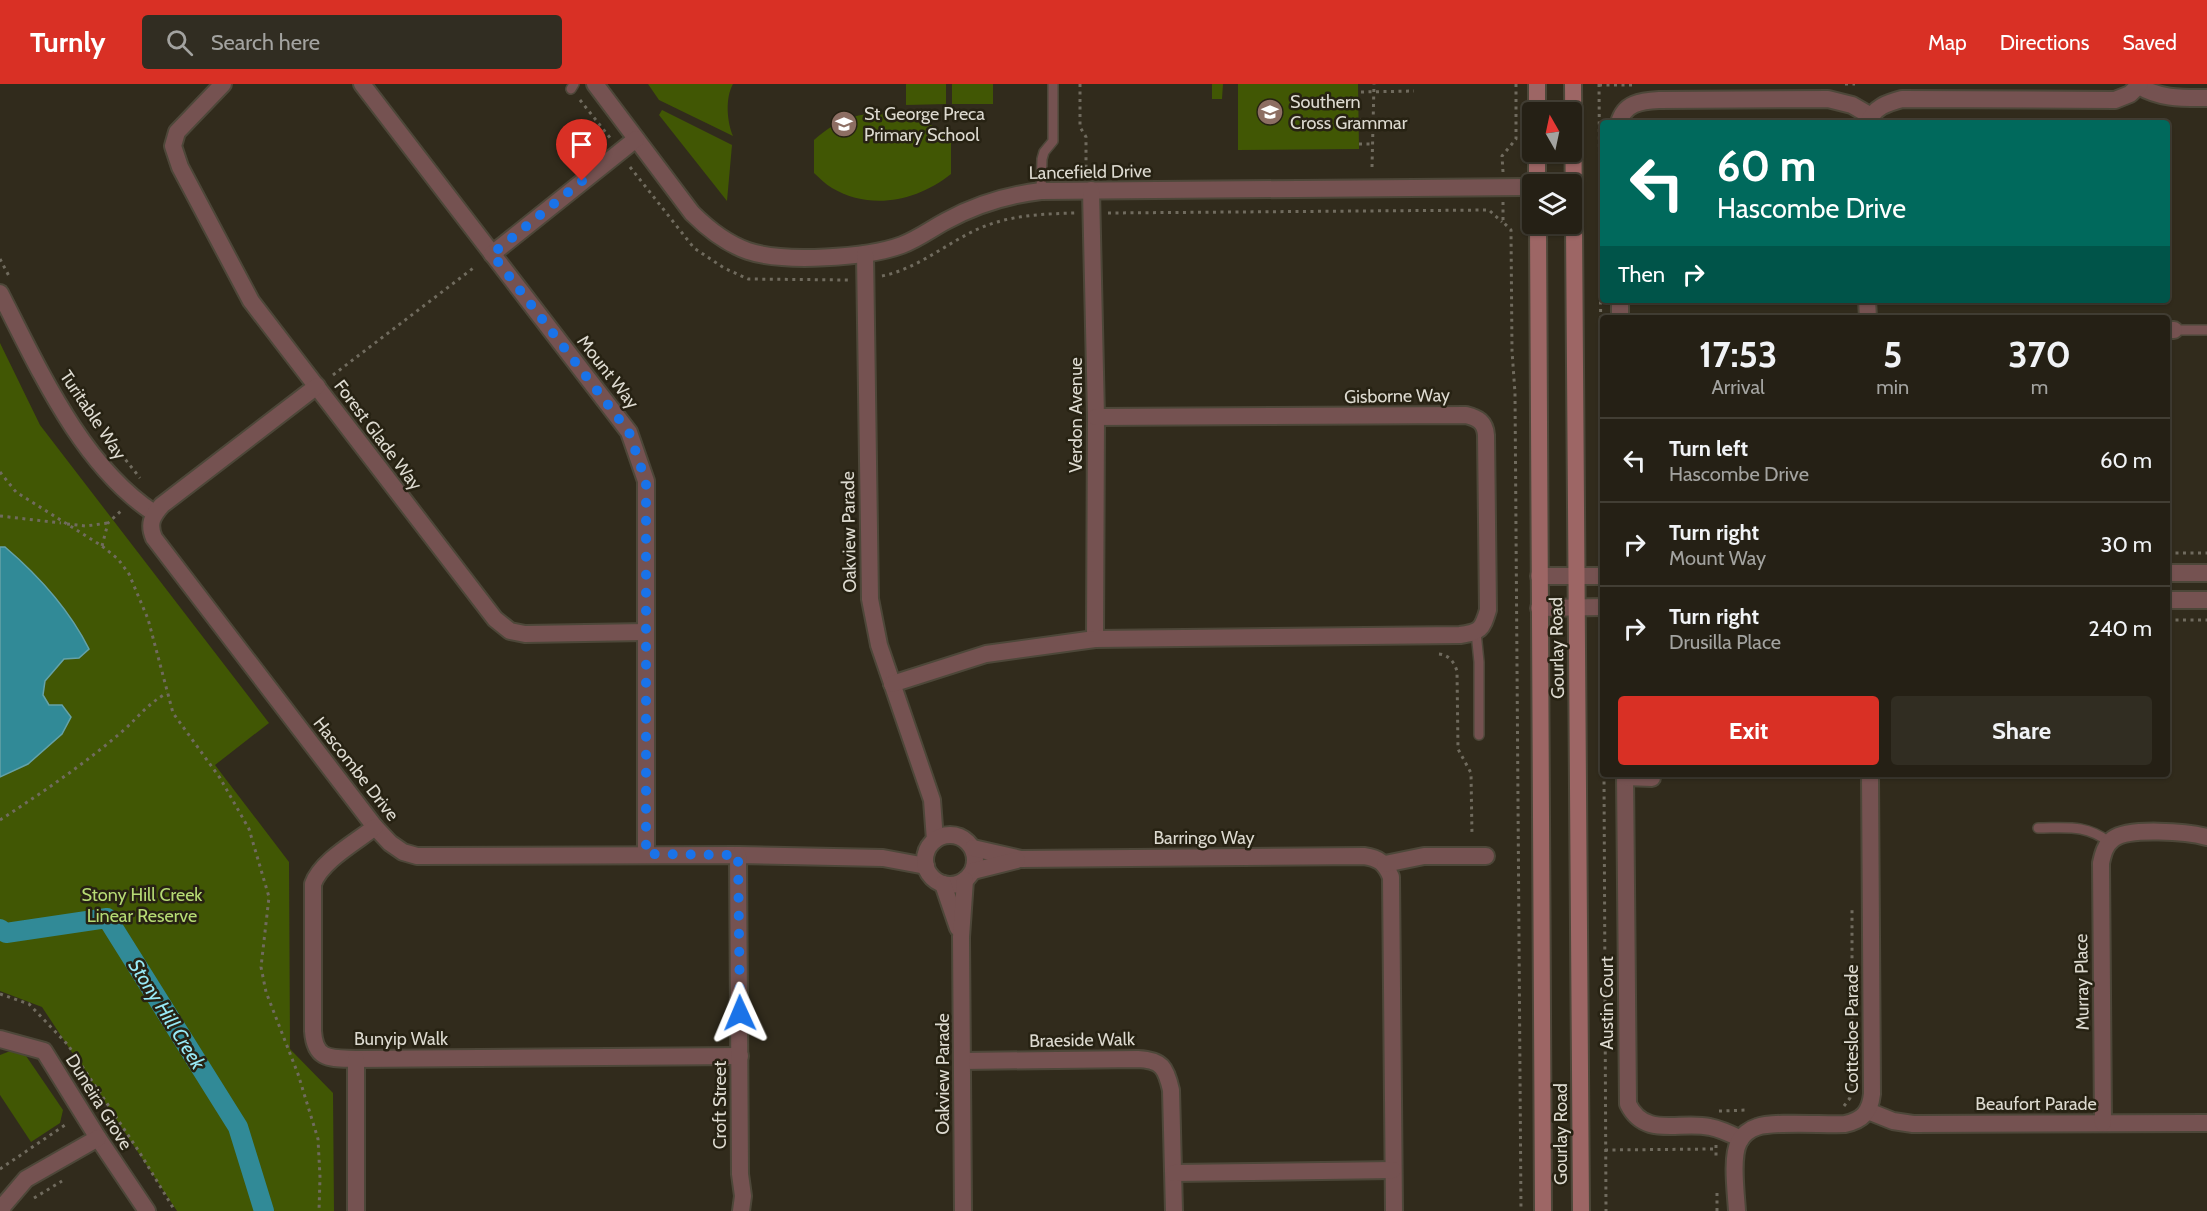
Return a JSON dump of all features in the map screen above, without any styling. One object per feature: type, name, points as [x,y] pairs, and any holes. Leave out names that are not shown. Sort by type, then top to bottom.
[{"type":"main road","points":[[1537,84],[1537,102]]},
{"type":"main road","name":"Gourlay Road","points":[[1573,84],[1573,174]]},
{"type":"main road","name":"Gourlay Road","points":[[1538,234],[1543,1211]]},
{"type":"main road","name":"Gourlay Road","points":[[1573,234],[1581,1211]]},
{"type":"street","name":"Forest Glade Way","points":[[223,84],[177,132],[173,146],[180,167],[242,287],[495,620],[510,631],[525,634],[646,632]]},
{"type":"street","name":"Mount Way","points":[[362,84],[629,432],[646,482],[646,854]]},
{"type":"street","name":"Lancefield Drive","points":[[595,84],[692,213],[709,230],[728,243],[749,251],[777,257],[865,254],[901,245],[971,208],[1018,193],[1091,190],[1522,187]]},
{"type":"street","points":[[1620,120],[1622,114],[1635,103],[1659,100],[1828,99],[1852,105],[1869,119],[1887,103],[1902,99],[2115,100],[2130,94],[2139,85],[2147,91],[2175,99],[2207,98]]},
{"type":"street","points":[[492,254],[636,139]]},
{"type":"street","name":"Verdon Avenue","points":[[1091,190],[1096,417],[1095,639]]},
{"type":"street","name":"Oakview Parade","points":[[865,254],[870,599],[879,645],[932,800],[956,835]]},
{"type":"street","name":"Turitable Way","points":[[0,293],[56,402],[114,482],[134,500],[154,513]]},
{"type":"street","points":[[154,513],[317,386]]},
{"type":"street","name":"Gisborne Way","points":[[1096,417],[1466,415],[1476,417],[1482,422],[1486,435],[1488,598],[1488,610],[1484,624],[1476,632]]},
{"type":"street","name":"Hascombe Drive","points":[[154,513],[150,524],[154,538],[375,827],[390,843],[403,852],[417,856],[646,854],[883,858],[929,852]]},
{"type":"street","points":[[2170,573],[2207,573]]},
{"type":"street","points":[[1539,576],[1600,576]]},
{"type":"street","points":[[2170,600],[2207,600]]},
{"type":"street","points":[[1539,608],[1600,607]]},
{"type":"street","points":[[892,684],[986,654],[1095,639],[1434,635],[1476,632]]},
{"type":"street","name":"Austin Court","points":[[1625,777],[1628,1104],[1639,1120],[1649,1124],[1701,1125],[1716,1128],[1742,1139]]},
{"type":"street","name":"Austin Court","points":[[1638,777],[1652,778]]},
{"type":"street","name":"Cottesloe Parade","points":[[1742,1139],[1745,1134],[1757,1126],[1855,1122],[1864,1116],[1870,1107],[1872,1094],[1870,777]]},
{"type":"street","name":"Oakview Parade","points":[[929,852],[932,800]]},
{"type":"street","name":"Bunyip Walk","points":[[375,827],[324,867],[316,876],[313,884],[314,1041],[318,1051],[325,1056],[356,1059],[740,1056]]},
{"type":"street","points":[[2109,842],[2118,836],[2135,833],[2186,833],[2207,837]]},
{"type":"street","points":[[948,835],[956,835],[963,838],[973,848],[975,856],[969,876],[951,885],[943,884],[932,877],[929,852],[948,835]]},
{"type":"street","name":"Murray Place","points":[[2103,1123],[2101,864],[2103,853],[2109,842]]},
{"type":"street","name":"Barringo Way","points":[[973,848],[1021,859],[1364,856],[1385,864],[1424,856],[1486,856]]},
{"type":"street","name":"Croft Street","points":[[738,855],[740,1174],[743,1196],[741,1211]]},
{"type":"street","name":"Barringo Way","points":[[969,876],[1021,859]]},
{"type":"street","points":[[1385,864],[1391,877],[1394,1211]]},
{"type":"street","name":"Oakview Parade","points":[[963,1211],[962,937],[969,876]]},
{"type":"street","name":"Oakview Parade","points":[[943,884],[962,937]]},
{"type":"street","name":"Duneira Grove","points":[[0,1039],[44,1051],[147,1211]]},
{"type":"street","points":[[356,1059],[356,1211]]},
{"type":"street","name":"Braeside Walk","points":[[962,1061],[1149,1059],[1161,1065],[1168,1074],[1171,1090],[1174,1211]]},
{"type":"street","name":"Beaufort Parade","points":[[1868,1111],[1893,1121],[1913,1124],[2207,1124]]},
{"type":"street","points":[[2,1211],[3,1206],[26,1179],[98,1138]]},
{"type":"street","points":[[1737,1211],[1736,1152],[1742,1139]]},
{"type":"street","points":[[1174,1173],[1394,1170]]},
{"type":"lane","points":[[1041,191],[1042,159],[1044,152],[1053,141],[1053,84]]},
{"type":"lane","points":[[2171,330],[2207,330]]},
{"type":"lane","points":[[1476,632],[1479,662],[1479,735]]},
{"type":"lane","points":[[2038,828],[2085,828],[2109,842]]},
{"type":"path","points":[[1080,84],[1080,127],[1086,137],[1086,168]]},
{"type":"path","points":[[1372,167],[1374,84]]},
{"type":"path","points":[[1503,222],[1502,156],[1516,138],[1516,84]]},
{"type":"path","points":[[1599,84],[1601,120]]},
{"type":"path","points":[[573,86],[620,152],[694,248],[724,268],[748,279],[865,280],[888,275],[913,265],[979,229],[1005,219],[1036,214],[1489,210],[1511,230],[1512,351],[1515,393],[1521,1211]]},
{"type":"path","points":[[1361,92],[1414,91]]},
{"type":"path","points":[[1359,120],[1373,120]]},
{"type":"path","points":[[1359,144],[1373,144]]},
{"type":"path","points":[[0,259],[11,279]]},
{"type":"path","points":[[333,375],[476,266]]},
{"type":"path","points":[[79,401],[142,480]]},
{"type":"path","points":[[0,472],[16,492],[102,546],[118,559],[129,573],[148,619],[173,713],[220,778],[249,829],[269,897],[261,967],[266,992],[298,1074],[318,1139],[319,1211]]},
{"type":"path","points":[[0,516],[86,526],[108,523],[134,500]]},
{"type":"path","points":[[102,546],[108,523]]},
{"type":"path","points":[[2170,553],[2207,553]]},
{"type":"path","points":[[2170,620],[2207,620]]},
{"type":"path","points":[[1434,635],[1434,654],[1447,656],[1457,671],[1458,749],[1471,774],[1472,836]]},
{"type":"path","points":[[0,820],[47,789],[125,728],[152,701],[167,693]]},
{"type":"path","points":[[1604,777],[1606,1211]]},
{"type":"path","points":[[1837,1110],[1850,1098],[1852,1086],[1852,902]]},
{"type":"path","points":[[1716,1170],[1716,1114],[1718,1111],[1756,1110]]},
{"type":"path","points":[[0,1169],[70,1122],[67,1116]]},
{"type":"path","points":[[122,1128],[175,1211]]},
{"type":"path","points":[[1605,1150],[1716,1149]]},
{"type":"path","points":[[27,1203],[65,1178]]},
{"type":"path","points":[[1717,1190],[1717,1211]]},
{"type":"green space","points":[[648,84],[733,84],[730,90],[728,110],[733,136],[659,100]]},
{"type":"green space","points":[[906,84],[946,84],[946,104],[906,105]]},
{"type":"green space","points":[[952,84],[993,84],[993,104],[952,104]]},
{"type":"green space","points":[[1212,84],[1223,84],[1222,99],[1212,99]]},
{"type":"green space","points":[[1238,84],[1358,84],[1359,149],[1238,150]]},
{"type":"green space","points":[[662,110],[732,145],[727,201],[659,115]]},
{"type":"green space","points":[[884,112],[920,120],[951,139],[951,174],[924,191],[893,200],[878,201],[847,195],[829,186],[814,173],[814,140],[846,119]]},
{"type":"green space","name":"Stony Hill Creek Linear Reserve","points":[[0,343],[40,425],[269,723],[215,765],[289,862],[290,1049],[333,1093],[334,1211],[177,1211],[42,1007],[0,991]]},
{"type":"green space","points":[[18,1048],[22,1050],[63,1110],[60,1123],[31,1142],[0,1095],[0,1055]]},
{"type":"water","points":[[0,547],[5,547],[41,581],[63,607],[89,649],[79,658],[64,659],[45,681],[43,695],[49,705],[62,705],[71,717],[62,734],[28,764],[0,777]]},
{"type":"waterway","name":"Stony Hill Creek","points":[[0,929],[6,933],[107,918],[238,1127],[264,1211]]},
{"type":"place","name":"Southern Cross Grammar","points":[[1270,112]]},
{"type":"place","name":"St George Preca Primary School","points":[[844,124]]},
{"type":"route","points":[[582,181],[492,254],[629,432],[646,482],[646,854],[738,855],[740,1013]]}]
